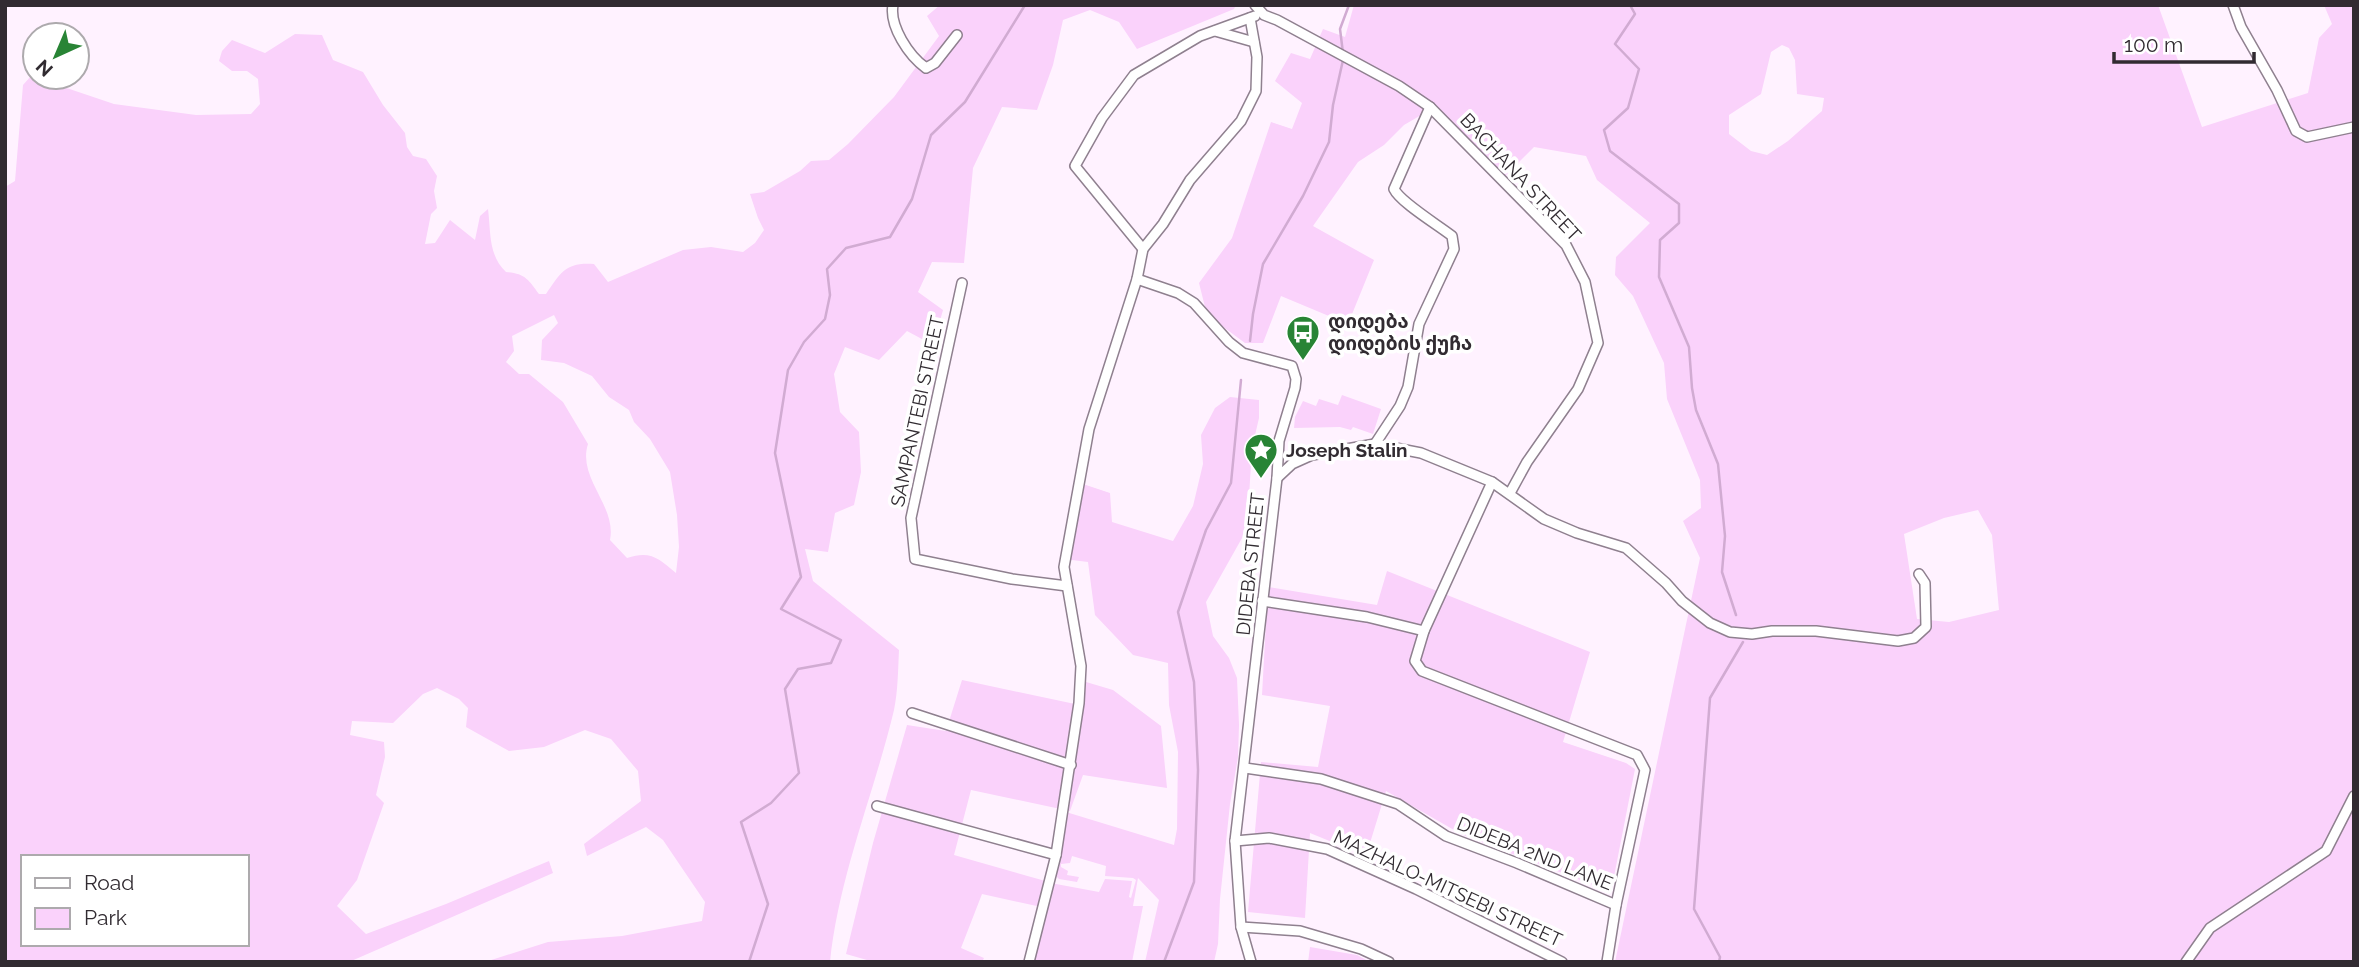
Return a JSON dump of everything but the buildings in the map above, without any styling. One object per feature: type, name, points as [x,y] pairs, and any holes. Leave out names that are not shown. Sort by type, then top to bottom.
[{"type":"street","points":[[893,5],[893,22],[916,61],[926,68],[935,63],[957,35]]},
{"type":"street","name":"BACHANA STREET","points":[[1255,5],[1267,16],[1399,86],[1430,107],[1566,245],[1585,282],[1598,344],[1578,389],[1527,462],[1510,494]]},
{"type":"street","points":[[1143,249],[1075,166],[1102,118],[1133,75],[1200,36],[1250,18],[1267,16],[1273,5]]},
{"type":"street","points":[[2233,5],[2241,27],[2277,90],[2296,131],[2307,136],[2354,127]]},
{"type":"street","points":[[1029,962],[1056,855],[1079,703],[1081,666],[1064,567],[1089,429],[1137,279],[1143,249],[1163,225],[1190,180],[1241,121],[1256,90],[1257,57],[1250,18]]},
{"type":"street","points":[[1215,31],[1254,42]]},
{"type":"street","points":[[1375,444],[1401,406],[1408,387],[1419,324],[1454,249],[1452,236],[1398,198],[1394,189],[1430,107]]},
{"type":"street","name":"DIDEBA STREET","points":[[1137,279],[1178,293],[1194,303],[1229,342],[1243,353],[1292,366],[1296,379],[1279,441],[1235,841],[1241,927],[1251,962]]},
{"type":"street","name":"SAMPANTEBI STREET","points":[[962,283],[911,518],[915,559],[1012,579],[1067,586]]},
{"type":"street","points":[[1277,478],[1292,464],[1312,455],[1375,444],[1421,453],[1492,482],[1544,519],[1577,533],[1626,548],[1682,601],[1710,623],[1730,632],[1752,634],[1816,631],[1898,641],[1914,638],[1926,627],[1925,583],[1919,574]]},
{"type":"street","points":[[1492,482],[1424,631],[1415,661],[1422,671],[1637,755],[1646,770],[1616,905],[1607,962]]},
{"type":"street","points":[[1262,600],[1367,617],[1424,631]]},
{"type":"street","points":[[912,712],[1071,765]]},
{"type":"street","name":"DIDEBA 2ND LANE","points":[[1245,768],[1321,779],[1398,804],[1446,836],[1616,905]]},
{"type":"street","points":[[2186,962],[2210,928],[2326,851],[2354,796]]},
{"type":"street","points":[[877,806],[1056,855]]},
{"type":"street","name":"MAZHALO-MITSEBI STREET","points":[[1235,841],[1269,838],[1327,849],[1562,962]]},
{"type":"street","points":[[1241,927],[1300,932],[1361,949],[1389,962]]},
{"type":"green space","points":[[940,5],[1236,5],[1234,9],[1137,49],[1119,22],[1090,10],[1063,20],[1053,65],[1037,110],[1002,107],[973,168],[964,263],[932,262],[918,292],[943,310],[933,345],[907,331],[879,360],[845,347],[834,374],[840,412],[859,432],[861,472],[854,505],[835,513],[828,552],[805,549],[813,581],[899,650],[894,710],[849,866],[830,962],[485,962],[548,942],[622,936],[702,921],[705,902],[663,840],[646,827],[587,856],[584,844],[641,801],[638,771],[611,739],[585,730],[544,747],[509,751],[466,727],[468,708],[459,699],[437,688],[423,694],[393,723],[352,721],[350,735],[384,742],[385,757],[376,795],[384,803],[357,880],[337,906],[366,934],[549,861],[553,873],[349,962],[5,962],[5,187],[15,181],[22,91],[75,91],[114,104],[196,115],[251,114],[260,104],[258,79],[247,71],[232,71],[219,61],[222,51],[232,40],[265,53],[295,34],[322,35],[333,60],[363,72],[383,105],[405,133],[407,147],[413,156],[426,159],[437,176],[434,191],[437,208],[431,214],[425,244],[435,243],[450,220],[475,240],[480,216],[488,209],[491,243],[500,265],[506,272],[526,278],[539,294],[546,294],[560,274],[577,265],[594,264],[608,282],[683,250],[711,247],[743,252],[755,243],[764,230],[750,194],[764,192],[800,171],[811,161],[829,160],[894,97],[939,36],[927,16]],"holes":[[[554,315],[558,323],[542,340],[541,360],[564,363],[592,376],[609,397],[629,410],[634,422],[650,439],[670,472],[679,547],[676,573],[654,557],[642,555],[627,558],[610,540],[608,515],[588,469],[588,444],[563,402],[529,374],[519,374],[506,362],[514,351],[512,336]]]},
{"type":"green space","points":[[1354,5],[2158,5],[2202,127],[2308,93],[2319,38],[2332,24],[2324,5],[2354,5],[2354,962],[1615,962],[1700,558],[1683,521],[1701,508],[1700,480],[1667,399],[1664,363],[1633,296],[1615,275],[1616,257],[1650,223],[1597,180],[1586,156],[1534,147],[1502,179],[1457,126],[1435,107],[1404,125],[1384,145],[1358,162],[1313,226],[1374,260],[1348,324],[1281,296],[1263,343],[1245,343],[1207,315],[1199,283],[1232,238],[1271,122],[1292,129],[1302,103],[1275,81],[1291,53],[1310,59],[1323,29],[1345,37]],"holes":[[[1782,45],[1789,48],[1795,60],[1797,94],[1824,98],[1822,111],[1788,141],[1767,155],[1751,151],[1729,134],[1729,115],[1761,94],[1771,52]],[[1978,510],[1992,535],[1999,610],[1949,622],[1917,619],[1904,534],[1944,518]]]},
{"type":"green space","points":[[1342,395],[1381,409],[1373,434],[1353,427],[1351,430],[1340,427],[1294,428],[1295,417],[1303,401],[1316,406],[1319,399],[1338,405]]},
{"type":"green space","points":[[1230,397],[1259,400],[1259,418],[1252,448],[1248,513],[1242,538],[1206,602],[1213,636],[1229,658],[1237,678],[1239,725],[1238,757],[1230,804],[1218,944],[1214,962],[1145,962],[1159,900],[1138,878],[1133,906],[1143,906],[1132,962],[1034,962],[1046,908],[982,894],[961,948],[984,958],[982,962],[874,962],[846,954],[873,843],[907,725],[946,731],[962,680],[1075,704],[1076,679],[1113,690],[1161,726],[1167,788],[1083,775],[1070,811],[971,790],[954,855],[1056,884],[1099,892],[1105,879],[1132,881],[1131,898],[1136,880],[1105,876],[1106,866],[1072,856],[1070,863],[1061,864],[1061,867],[1068,871],[1067,875],[1079,877],[1077,882],[1059,879],[1055,875],[1066,812],[1174,845],[1177,829],[1178,752],[1169,705],[1168,663],[1133,655],[1095,615],[1088,562],[1064,559],[1074,481],[1110,493],[1112,522],[1173,541],[1193,506],[1203,464],[1201,435],[1215,408]]},
{"type":"green space","points":[[1387,571],[1590,652],[1563,742],[1626,763],[1635,769],[1611,892],[1461,834],[1386,791],[1366,856],[1310,833],[1305,918],[1248,912],[1261,762],[1318,767],[1330,706],[1262,695],[1268,587],[1377,605]]},
{"type":"green space","points":[[1310,947],[1357,955],[1370,962],[1308,962]]},
{"type":"waterway","points":[[749,962],[768,904],[741,822],[771,803],[799,773],[785,689],[798,669],[831,663],[841,640],[781,609],[801,577],[775,453],[788,370],[804,342],[825,319],[830,295],[827,269],[846,248],[890,237],[912,199],[931,135],[965,102],[1025,5]]},
{"type":"waterway","points":[[1343,53],[1340,29],[1349,5]]},
{"type":"waterway","points":[[1630,5],[1635,14],[1615,44],[1639,69],[1628,108],[1604,130],[1610,151],[1679,204],[1679,223],[1660,240],[1659,277],[1689,347],[1696,410],[1718,464],[1725,536],[1722,572],[1736,615]]},
{"type":"waterway","points":[[1250,341],[1263,264],[1303,196],[1329,142],[1333,105],[1343,60]]},
{"type":"waterway","points":[[1164,962],[1194,882],[1198,770],[1194,682],[1178,612],[1206,530],[1231,483],[1241,380]]},
{"type":"waterway","points":[[1719,962],[1720,957],[1694,909],[1710,698],[1743,642]]},
{"type":"place","name":"დიდება დიდების ქუჩა","points":[[1303,362]]},
{"type":"place","name":"Joseph Stalin","points":[[1261,480]]}]
